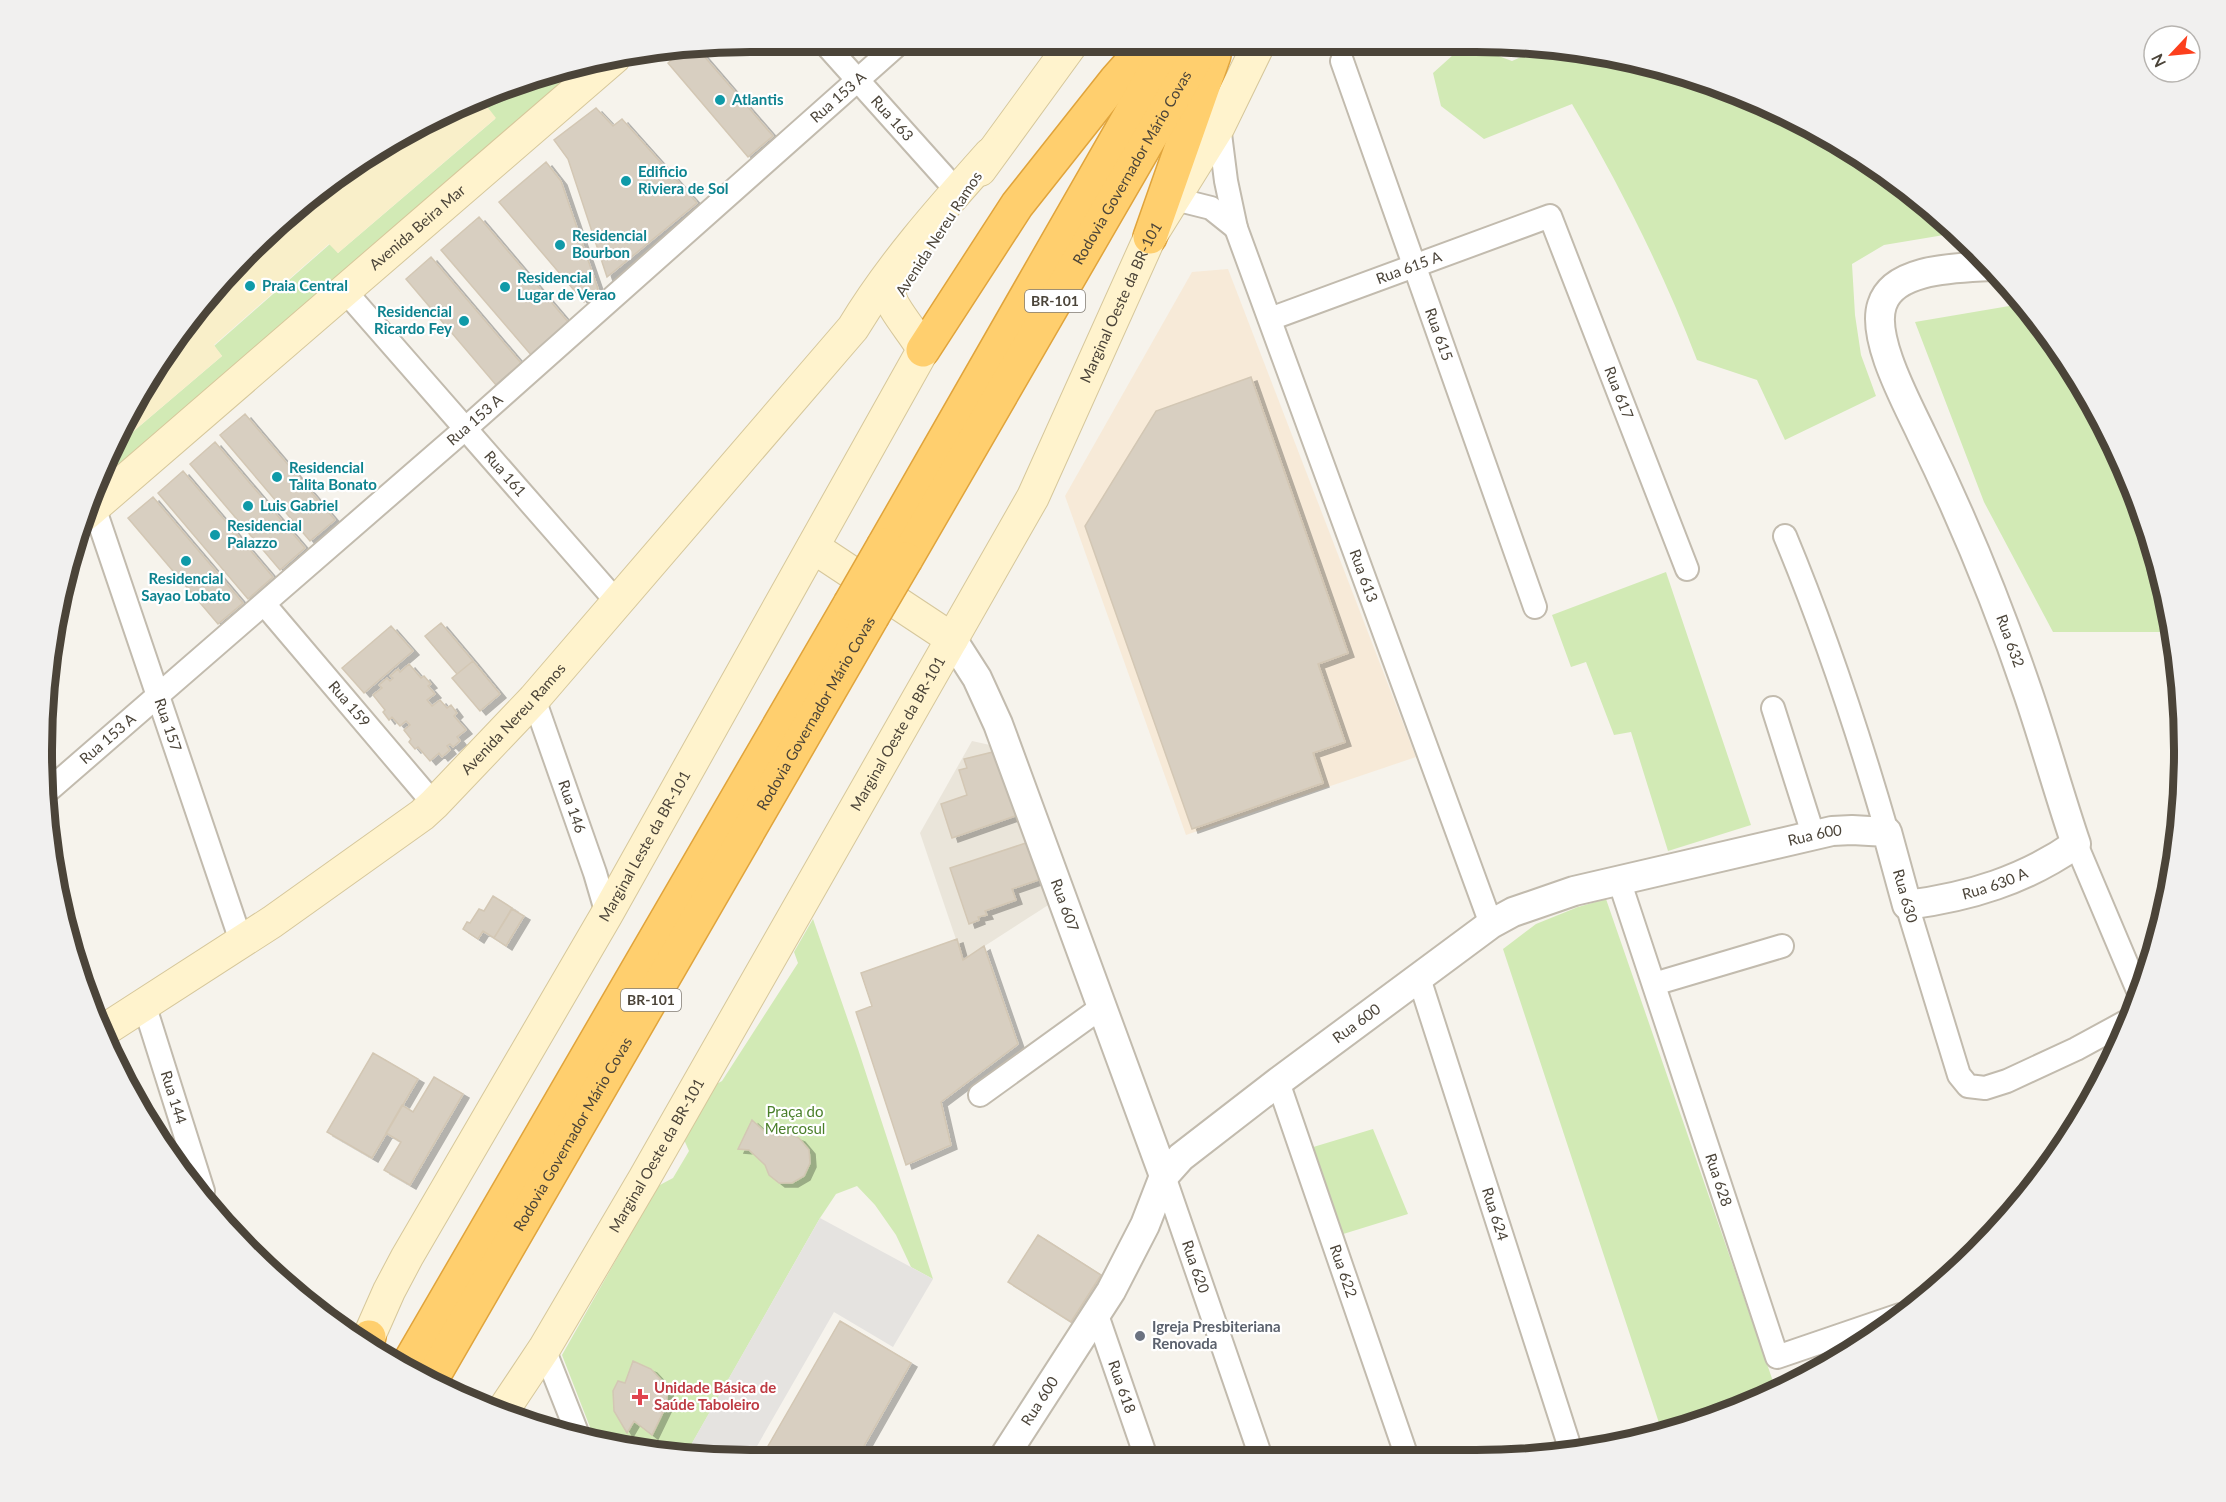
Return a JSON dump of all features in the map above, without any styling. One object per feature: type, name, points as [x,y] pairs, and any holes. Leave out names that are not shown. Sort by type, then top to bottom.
[{"type":"highway","points":[[923,350],[1017,205],[1141,52]]},
{"type":"highway","name":"Rodovia Governador Mário Covas","points":[[895,552],[1167,52]]},
{"type":"highway","name":"Rodovia Governador Mário Covas","points":[[411,1360],[895,552],[1199,52]]},
{"type":"highway","points":[[1150,237],[1215,52]]},
{"type":"highway","name":"Rodovia Governador Mário Covas","points":[[435,1373],[861,610]]},
{"type":"main road","name":"Avenida Nereu Ramos","points":[[853,328],[892,305],[920,267],[990,154],[1066,52]]},
{"type":"main road","name":"Marginal Oeste da BR-101","points":[[507,1405],[544,1349],[695,1090],[1033,497],[1150,237],[1219,126],[1255,52]]},
{"type":"main road","name":"Avenida Beira Mar","points":[[99,502],[601,69]]},
{"type":"main road","name":"Avenida Nereu Ramos","points":[[110,1026],[368,854],[434,804],[534,699],[853,328],[874,293],[898,262],[990,154]]},
{"type":"main road","points":[[898,262],[889,295],[892,305],[923,350]]},
{"type":"main road","name":"Marginal Leste da BR-101","points":[[369,1336],[388,1291],[407,1257],[607,914],[923,350]]},
{"type":"main road","points":[[813,547],[952,639]]},
{"type":"street","name":"Rua 163","points":[[833,52],[957,191]]},
{"type":"street","name":"Rua 153 A","points":[[54,786],[265,605],[889,52]]},
{"type":"street","name":"Rua 615","points":[[1342,61],[1535,607]]},
{"type":"street","name":"Rua 613","points":[[1219,126],[1226,181],[1236,228],[1491,924]]},
{"type":"street","points":[[1175,199],[1211,208],[1236,228]]},
{"type":"street","name":"Rua 615 A","points":[[1270,319],[1550,216]]},
{"type":"street","name":"Rua 617","points":[[1550,216],[1687,569]]},
{"type":"street","name":"Rua 632","points":[[1978,267],[1906,278],[1887,293],[1881,307],[1880,329],[1889,360],[1996,603],[2028,693],[2076,844],[2134,981]]},
{"type":"street","name":"Rua 161","points":[[345,291],[617,602]]},
{"type":"street","name":"Rua 157","points":[[93,518],[158,697],[241,941]]},
{"type":"street","name":"Rua 630","points":[[1785,536],[1806,586],[1839,680],[1959,1075],[1968,1086],[1985,1088],[2007,1081],[2076,1049],[2116,1027]]},
{"type":"street","name":"Rua 159","points":[[265,605],[434,804]]},
{"type":"street","name":"Rua 607","points":[[952,639],[977,678],[998,724],[1164,1176]]},
{"type":"street","name":"Rua 146","points":[[534,699],[595,873],[607,914]]},
{"type":"street","points":[[1773,708],[1814,834]]},
{"type":"street","name":"Rua 600","points":[[1008,1450],[1123,1271],[1145,1225],[1164,1176],[1181,1156],[1491,924],[1541,901],[1619,880],[1814,834],[1852,830],[1887,832]]},
{"type":"street","name":"Rua 630 A","points":[[1907,904],[1963,896],[2003,883],[2035,870],[2076,844]]},
{"type":"street","name":"Rua 628","points":[[1619,880],[1777,1357],[1874,1324]]},
{"type":"street","points":[[1654,984],[1782,946]]},
{"type":"street","name":"Rua 624","points":[[1419,978],[1568,1444]]},
{"type":"street","name":"Rua 144","points":[[144,1004],[199,1179]]},
{"type":"street","points":[[980,1095],[1102,1007]]},
{"type":"street","name":"Rua 622","points":[[1278,1082],[1405,1450]]},
{"type":"street","name":"Rua 620","points":[[1164,1176],[1259,1450]]},
{"type":"street","name":"Rua 618","points":[[1096,1315],[1143,1450]]},
{"type":"street","points":[[544,1349],[575,1427]]},
{"type":"shaded area","points":[[1228,269],[1416,757],[1186,835],[1065,496],[1192,272]]},
{"type":"shaded area","points":[[972,741],[999,747],[1053,902],[963,960],[920,833]]},
{"type":"shaded area","points":[[820,1218],[933,1279],[893,1347],[834,1312],[755,1450],[700,1448],[692,1443]]},
{"type":"green space","points":[[1493,54],[1512,61],[1526,54],[1566,58],[1611,66],[1656,76],[1742,106],[1824,146],[1863,170],[1936,226],[1945,235],[1884,245],[1852,264],[1855,315],[1861,355],[1876,396],[1785,440],[1757,380],[1697,360],[1640,229],[1572,104],[1484,139],[1441,106],[1433,73],[1453,55]]},
{"type":"green space","points":[[576,75],[108,479],[128,436],[222,356],[214,346],[330,244],[338,253],[495,119],[486,105]]},
{"type":"green space","points":[[2012,305],[2029,326],[2056,363],[2080,402],[2120,484],[2150,570],[2163,632],[2053,632],[1984,502],[1915,322]]},
{"type":"green space","points":[[1666,572],[1751,825],[1668,851],[1631,732],[1614,735],[1586,662],[1571,667],[1552,615]]},
{"type":"green space","points":[[1606,899],[1773,1382],[1700,1412],[1660,1425],[1503,949],[1536,924],[1578,907]]},
{"type":"green space","name":"Praça do Mercosul","points":[[813,919],[933,1279],[911,1267],[896,1235],[875,1205],[857,1186],[836,1194],[820,1218],[690,1447],[660,1444],[591,1431],[562,1355],[658,1186],[673,1178],[689,1151],[682,1135],[713,1086],[722,1081],[798,963],[794,952]]},
{"type":"green space","points":[[1373,1129],[1408,1214],[1340,1235],[1310,1148]]},
{"type":"sand","name":"Praia Central","points":[[486,105],[496,118],[338,253],[329,244],[214,345],[222,356],[128,436],[170,363],[197,326],[226,290],[290,226],[363,170],[402,146]]},
{"type":"building","name":"Atlantis","points":[[702,54],[773,136],[748,157],[668,63],[675,57]]},
{"type":"building","name":"Edificio Riviera de Sol","points":[[596,108],[613,126],[622,119],[697,203],[607,277],[568,159],[554,140]]},
{"type":"building","name":"Residencial Bourbon","points":[[546,162],[561,181],[598,289],[584,302],[499,202]]},
{"type":"building","name":"Residencial Lugar de Verao","points":[[479,217],[569,323],[532,356],[441,250]]},
{"type":"building","name":"Residencial Ricardo Fey","points":[[431,257],[521,363],[496,385],[406,279]]},
{"type":"building","points":[[1251,377],[1348,653],[1318,664],[1345,742],[1313,753],[1323,783],[1192,829],[1085,526],[1156,411]]},
{"type":"building","name":"Residencial Talita Bonato","points":[[245,414],[335,520],[310,541],[220,435]]},
{"type":"building","name":"Luis Gabriel","points":[[215,442],[305,548],[280,570],[190,464]]},
{"type":"building","name":"Residencial Palazzo","points":[[183,471],[273,577],[248,599],[158,493]]},
{"type":"building","name":"Residencial Sayao Lobato","points":[[153,497],[243,603],[218,624],[128,518]]},
{"type":"building","points":[[441,623],[473,661],[457,674],[425,636]]},
{"type":"building","points":[[391,626],[413,651],[364,693],[342,668]]},
{"type":"building","points":[[473,661],[500,694],[480,711],[452,678]]},
{"type":"building","points":[[409,664],[421,678],[424,676],[431,684],[428,686],[435,694],[427,700],[432,706],[440,700],[447,708],[451,705],[457,713],[454,716],[466,730],[457,737],[460,741],[453,747],[450,744],[447,746],[450,750],[442,757],[439,753],[430,761],[418,747],[415,749],[409,742],[411,739],[404,730],[410,725],[406,721],[400,726],[392,717],[389,720],[383,712],[385,710],[373,695],[382,688],[379,685],[387,678],[390,681],[393,678],[390,676],[398,669],[400,672]]},
{"type":"building","points":[[997,751],[1018,815],[952,838],[941,804],[967,795],[959,770],[967,768],[964,759]]},
{"type":"building","points":[[1029,842],[1041,879],[1012,889],[1016,900],[985,911],[987,915],[978,917],[979,920],[969,924],[950,868]]},
{"type":"building","points":[[493,896],[512,908],[494,938],[483,931],[478,939],[463,929],[479,909],[484,911]]},
{"type":"building","points":[[512,909],[524,916],[506,946],[494,938]]},
{"type":"building","points":[[957,939],[963,960],[984,946],[1018,1044],[941,1102],[951,1145],[906,1165],[856,1012],[872,1006],[861,973]]},
{"type":"building","points":[[373,1053],[418,1079],[372,1158],[327,1132]]},
{"type":"building","points":[[434,1077],[463,1094],[410,1185],[384,1170],[401,1142],[386,1133],[402,1105],[413,1112]]},
{"type":"building","points":[[752,1120],[764,1131],[777,1136],[790,1134],[799,1138],[809,1150],[810,1163],[804,1176],[792,1183],[779,1183],[769,1175],[765,1165],[749,1150],[738,1149]]},
{"type":"building","points":[[1038,1235],[1101,1275],[1071,1322],[1008,1282]]},
{"type":"building","points":[[840,1321],[911,1363],[862,1450],[766,1450]]},
{"type":"building","name":"Unidade Básica de Saúde Taboleiro","points":[[633,1361],[651,1369],[662,1381],[667,1391],[667,1404],[652,1435],[634,1421],[627,1433],[614,1411],[613,1391],[618,1381],[625,1383]]},
{"type":"place","name":"Atlantis","points":[[720,100]]},
{"type":"place","name":"Edificio Riviera de Sol","points":[[626,181]]},
{"type":"place","name":"Residencial Bourbon","points":[[560,245]]},
{"type":"place","name":"Praia Central","points":[[250,286]]},
{"type":"place","name":"Residencial Lugar de Verao","points":[[505,287]]},
{"type":"place","name":"Residencial Ricardo Fey","points":[[464,321]]},
{"type":"place","name":"Residencial Talita Bonato","points":[[277,477]]},
{"type":"place","name":"Luis Gabriel","points":[[248,506]]},
{"type":"place","name":"Residencial Palazzo","points":[[215,535]]},
{"type":"place","name":"Residencial Sayao Lobato","points":[[186,561]]},
{"type":"place","name":"Igreja Presbiteriana Renovada","points":[[1140,1336]]},
{"type":"place","name":"Unidade Básica de Saúde Taboleiro","points":[[640,1397]]}]
